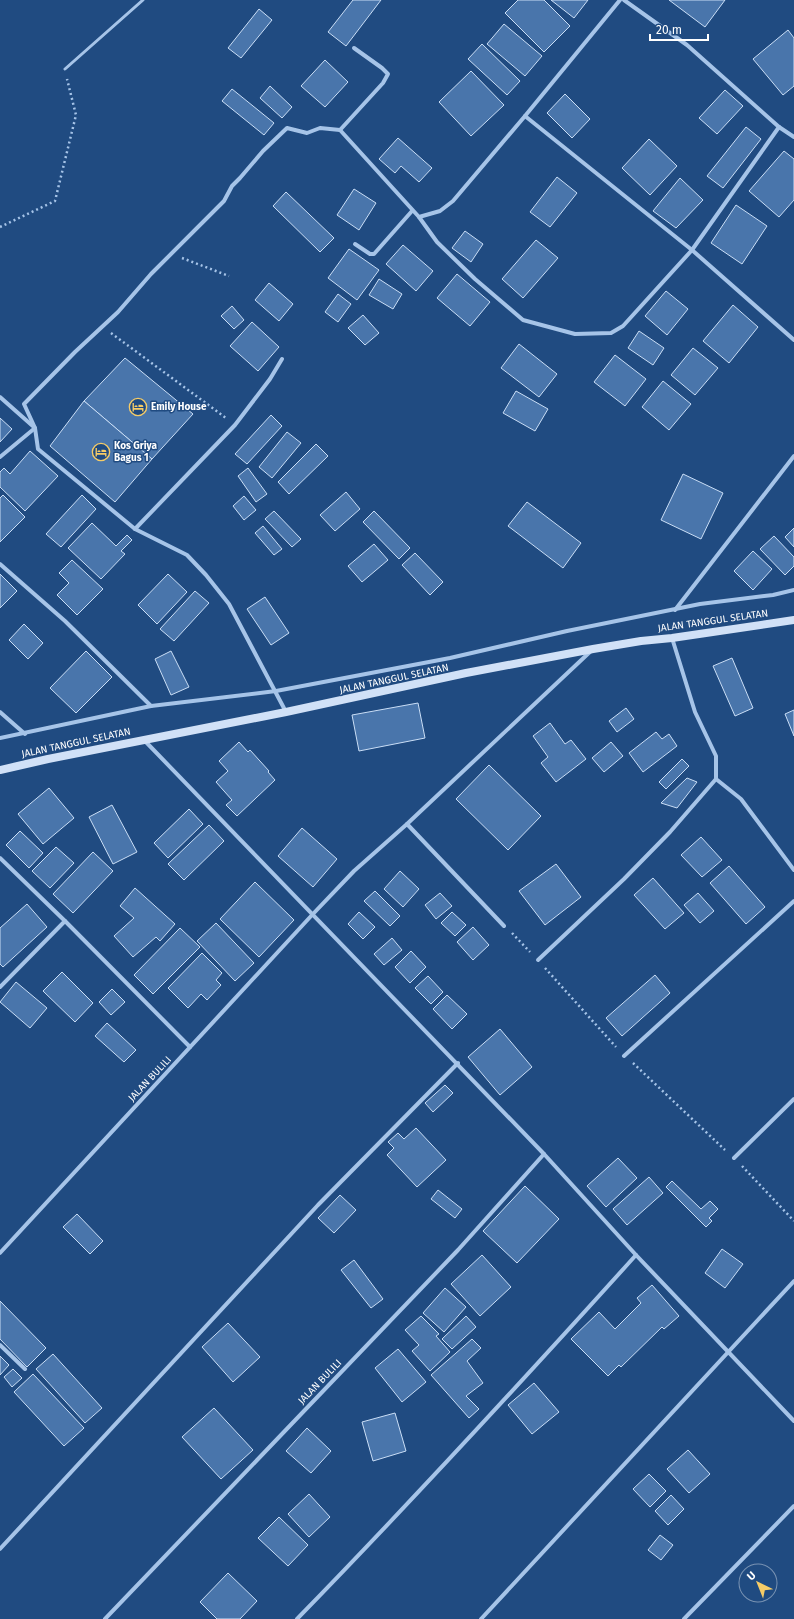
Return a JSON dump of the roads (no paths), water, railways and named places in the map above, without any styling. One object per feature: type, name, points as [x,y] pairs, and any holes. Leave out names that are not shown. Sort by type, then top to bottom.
[{"type":"street","points":[[419,217],[440,211],[453,201],[620,0]]},
{"type":"street","points":[[624,0],[687,45],[779,127],[794,137]]},
{"type":"street","points":[[340,130],[384,82],[388,74],[354,48]]},
{"type":"street","points":[[525,116],[692,250],[794,340]]},
{"type":"street","points":[[286,712],[229,604],[206,575],[187,555],[135,529],[38,449],[35,428],[24,404],[75,352],[118,312],[170,254],[224,201],[232,186],[263,151],[287,128],[307,133],[320,128],[340,130],[419,217],[437,242],[475,280],[523,320],[575,334],[611,333],[623,326],[692,250],[779,127]]},
{"type":"street","points":[[355,244],[370,254],[374,254],[412,211]]},
{"type":"street","points":[[135,529],[235,425],[270,379],[282,359]]},
{"type":"street","points":[[0,397],[35,428]]},
{"type":"street","points":[[0,457],[35,428]]},
{"type":"street","points":[[675,610],[794,456]]},
{"type":"street","points":[[0,564],[65,621],[151,706]]},
{"type":"street","name":"JALAN TANGGUL SELATAN","points":[[0,738],[25,734],[151,706],[276,691],[450,658],[567,631],[700,604],[730,601],[794,590]]},
{"type":"street","name":"JALAN TANGGUL SELATAN","points":[[0,770],[48,759],[286,712],[466,673],[593,649],[794,620]]},
{"type":"street","points":[[538,960],[624,879],[670,832],[716,779],[716,756],[695,712],[672,638]]},
{"type":"street","name":"JALAN BULILI","points":[[0,1253],[354,871],[593,649]]},
{"type":"street","points":[[0,712],[25,734]]},
{"type":"street","points":[[144,740],[312,915],[458,1063],[636,1255],[794,1421]]},
{"type":"street","points":[[716,779],[741,799],[794,870]]},
{"type":"street","points":[[406,824],[504,926]]},
{"type":"street","points":[[0,858],[190,1047]]},
{"type":"street","points":[[624,1056],[794,901]]},
{"type":"street","points":[[0,987],[65,921]]},
{"type":"street","points":[[0,1549],[323,1200],[458,1063]]},
{"type":"street","points":[[734,1158],[794,1099]]},
{"type":"street","name":"JALAN BULILI","points":[[105,1619],[458,1250],[544,1154]]},
{"type":"street","points":[[297,1619],[501,1404],[636,1255]]},
{"type":"street","points":[[481,1619],[729,1353],[794,1281]]},
{"type":"street","points":[[0,1345],[24,1369]]},
{"type":"street","points":[[684,1619],[794,1506]]},
{"type":"lane","points":[[65,69],[143,0]]},
{"type":"place","name":"Emily House","points":[[138,407]]},
{"type":"place","name":"Kos Griya Bagus 1","points":[[101,452]]}]
